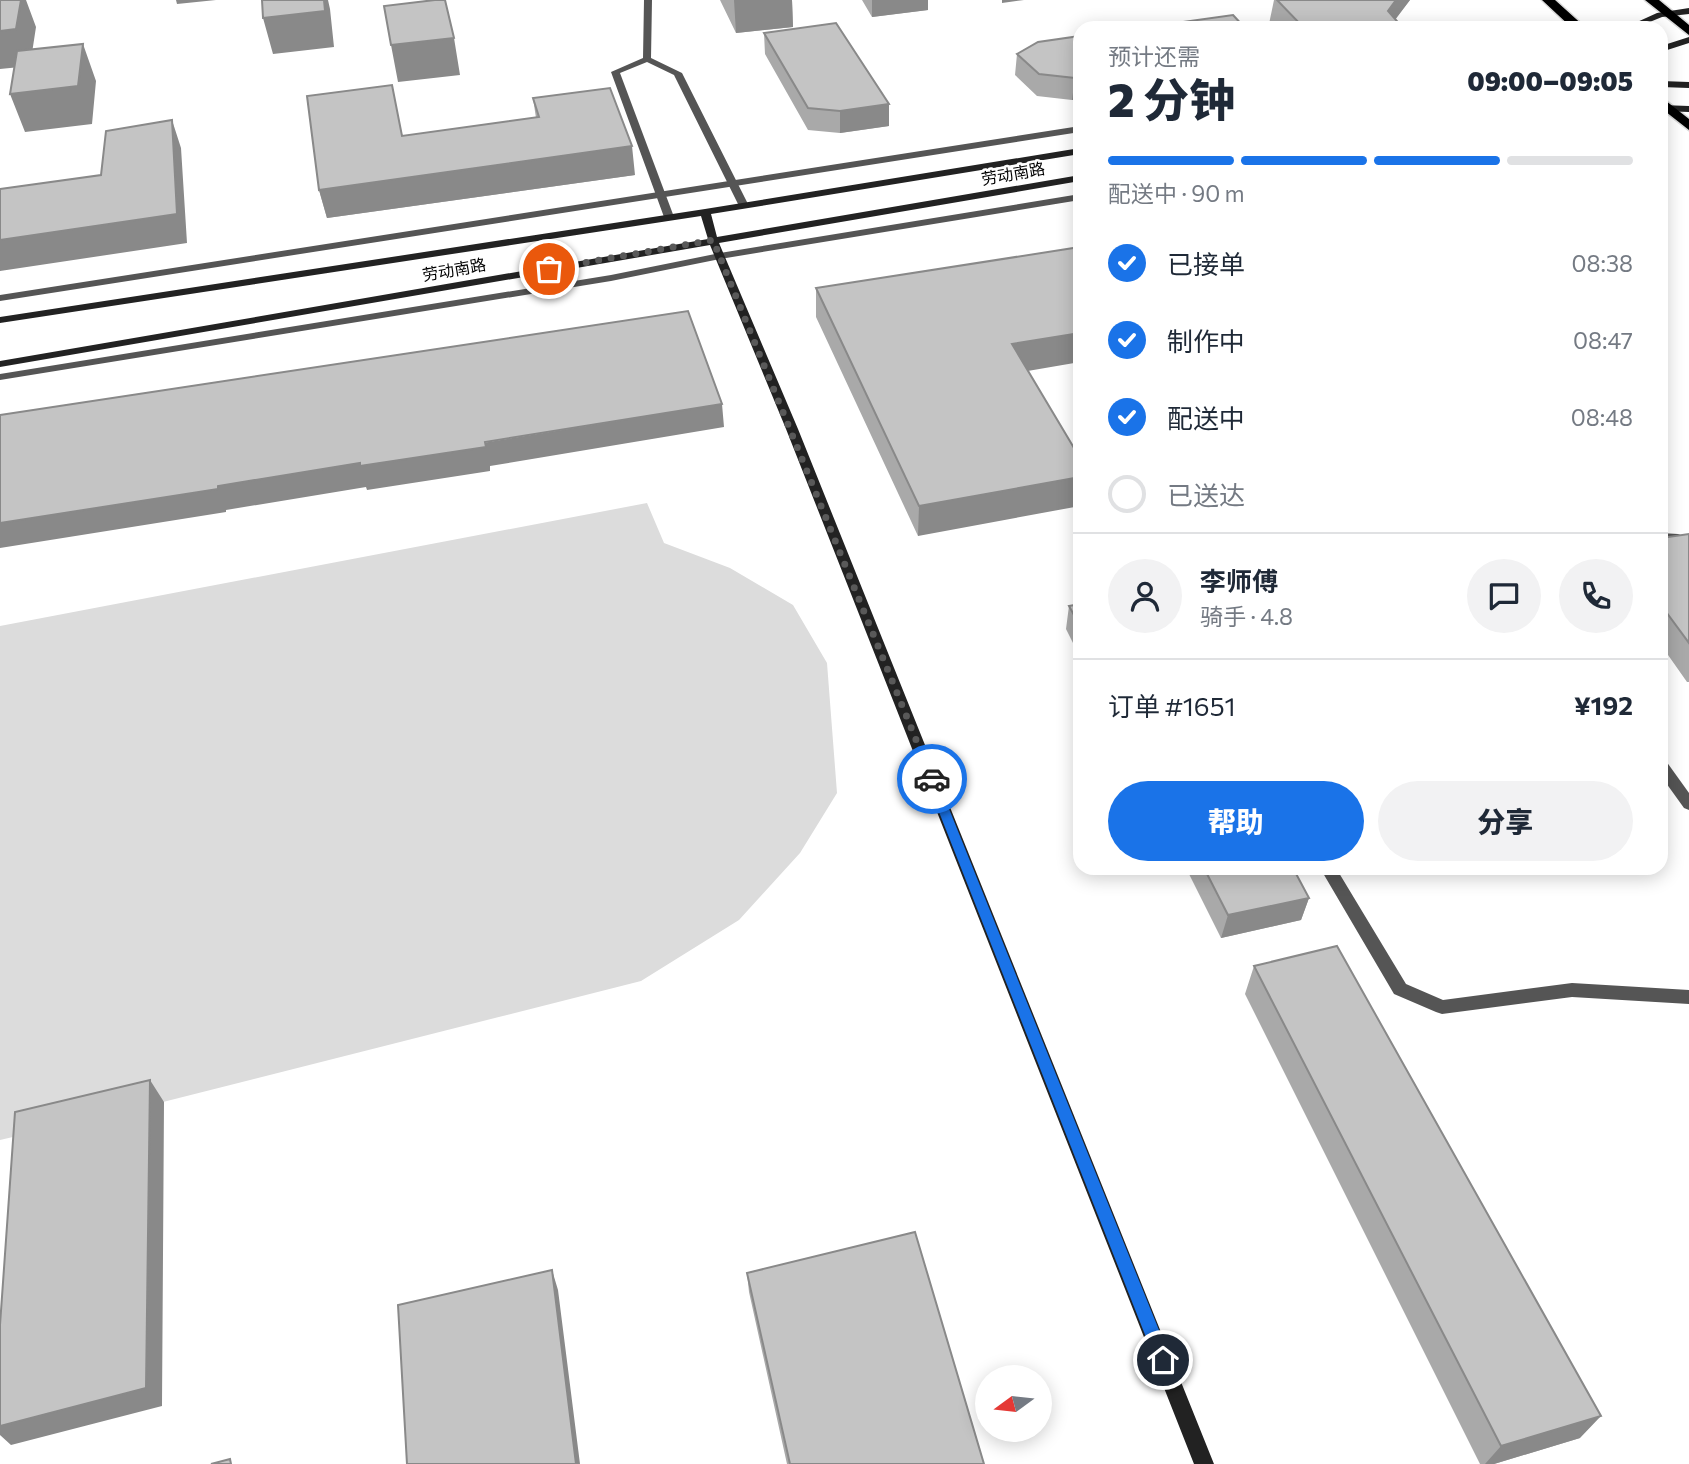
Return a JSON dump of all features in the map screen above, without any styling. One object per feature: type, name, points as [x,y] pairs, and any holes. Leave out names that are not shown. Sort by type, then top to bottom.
[{"type":"highway","points":[[1651,0],[1689,31]]},
{"type":"highway","points":[[1547,1],[1571,21]]},
{"type":"highway","points":[[1668,109],[1689,126]]},
{"type":"main road","points":[[1648,21],[1668,14],[1689,11]]},
{"type":"main road","points":[[1668,47],[1689,40]]},
{"type":"main road","points":[[1668,84],[1689,85]]},
{"type":"main road","points":[[1668,106],[1689,109]]},
{"type":"main road","name":"劳动南路","points":[[0,320],[744,206],[1073,152]]},
{"type":"main road","name":"劳动南路","points":[[0,364],[1073,179]]},
{"type":"main road","points":[[705,212],[713,240],[797,442],[1204,1464]]},
{"type":"street","points":[[647,59],[648,0]]},
{"type":"street","points":[[669,217],[615,72],[647,59],[678,72],[744,206]]},
{"type":"street","points":[[0,298],[1073,130]]},
{"type":"street","points":[[0,377],[611,278],[720,256],[1073,198]]},
{"type":"street","points":[[1668,537],[1689,542]]},
{"type":"street","points":[[1668,775],[1689,804]]},
{"type":"street","points":[[1332,875],[1400,989],[1442,1007],[1572,990],[1689,997]]},
{"type":"shaded area","points":[[647,503],[664,543],[730,568],[793,605],[827,663],[837,793],[800,853],[739,920],[641,981],[163,1102],[0,1140],[0,626]]},
{"type":"building","points":[[0,0],[21,0],[16,29],[0,31]]},
{"type":"building","points":[[262,0],[324,0],[325,11],[263,18]]},
{"type":"building","points":[[445,0],[454,38],[391,45],[384,6]]},
{"type":"building","points":[[1277,0],[1396,0],[1388,11],[1397,21],[1297,21]]},
{"type":"building","points":[[1233,15],[1239,21],[1190,21]]},
{"type":"building","points":[[836,23],[889,104],[840,111],[808,108],[764,33]]},
{"type":"building","points":[[1073,37],[1073,78],[1039,74],[1017,54],[1038,42]]},
{"type":"building","points":[[83,44],[78,86],[10,94],[17,51]]},
{"type":"building","points":[[392,85],[402,136],[539,117],[533,98],[610,88],[632,146],[319,190],[307,96]]},
{"type":"building","points":[[172,120],[177,214],[0,240],[0,189],[101,175],[106,131]]},
{"type":"building","points":[[1073,248],[1073,334],[1012,344],[1073,446],[1073,478],[919,506],[816,288]]},
{"type":"building","points":[[688,311],[722,404],[485,442],[486,447],[360,466],[360,463],[218,486],[218,489],[0,523],[0,415]]},
{"type":"building","points":[[1689,534],[1689,643],[1668,614],[1668,537]]},
{"type":"building","points":[[1208,875],[1297,875],[1309,898],[1228,915]]},
{"type":"building","points":[[1337,946],[1601,1416],[1501,1446],[1254,966]]},
{"type":"building","points":[[150,1080],[146,1388],[0,1426],[0,1325],[15,1112]]},
{"type":"building","points":[[915,1232],[975,1434],[975,1442],[977,1442],[984,1464],[790,1464],[747,1273]]},
{"type":"building","points":[[552,1270],[576,1464],[407,1464],[398,1305]]},
{"type":"building","points":[[230,1459],[231,1464],[211,1464]]},
{"type":"way so far","points":[[549,269],[713,240],[932,779]]},
{"type":"route","points":[[932,779],[1163,1360]]}]
